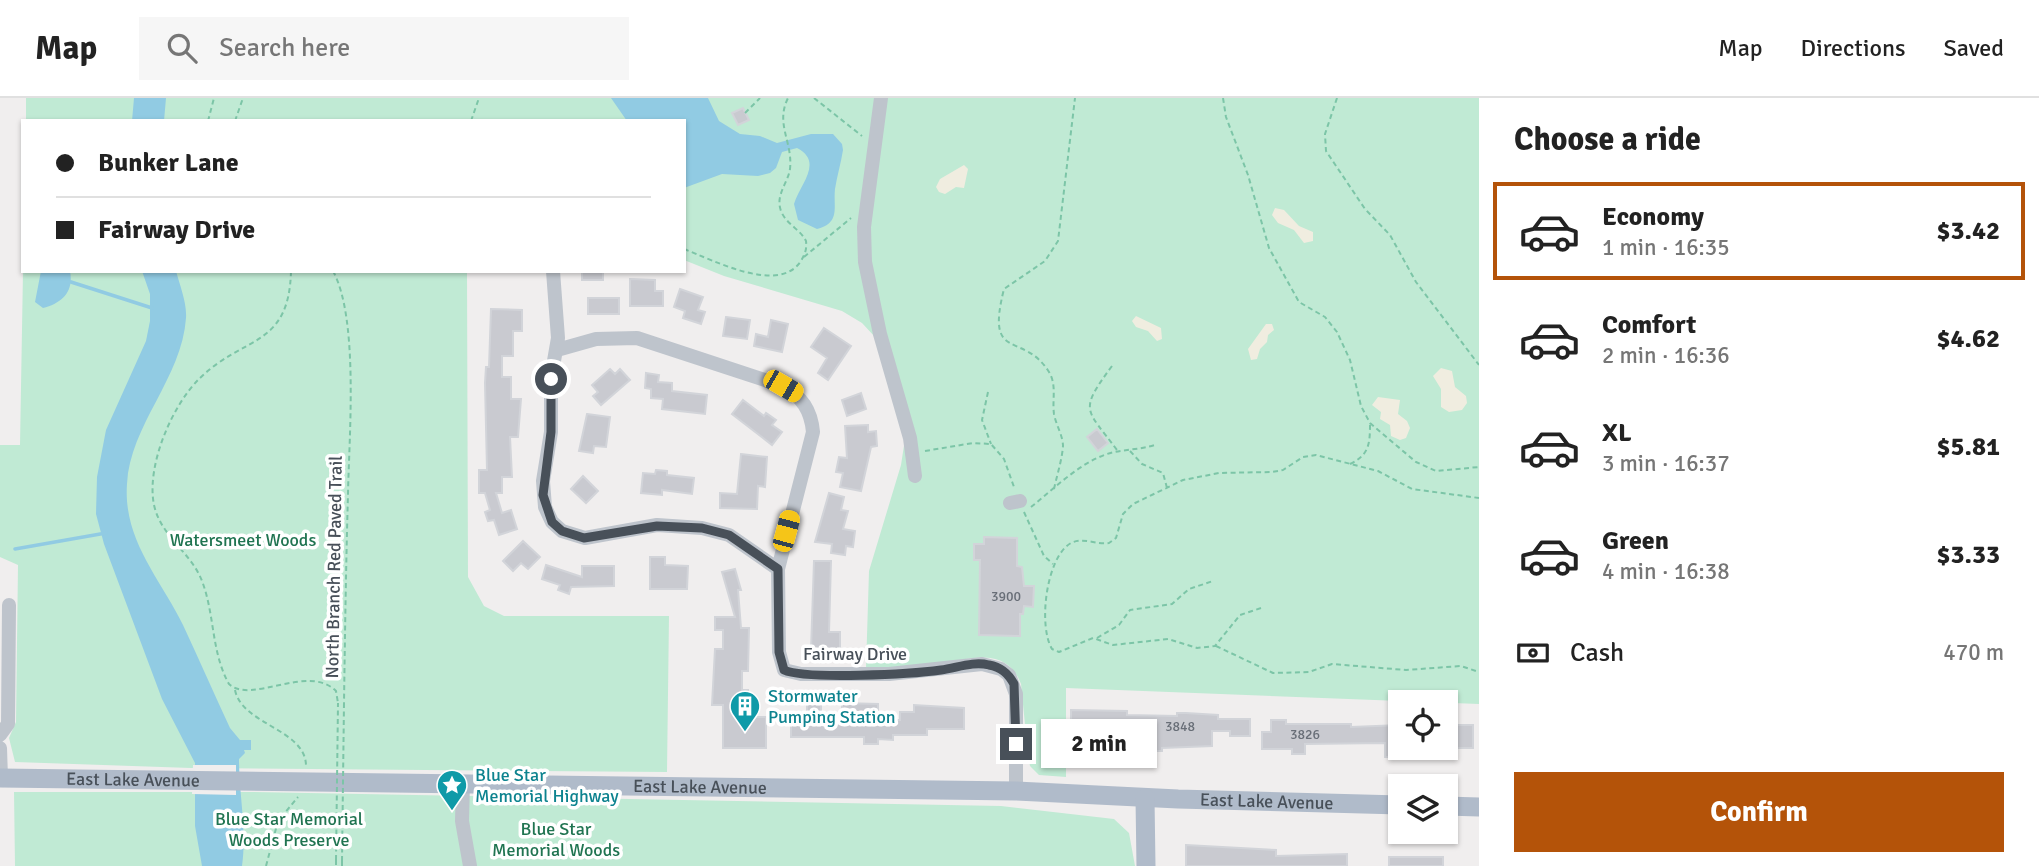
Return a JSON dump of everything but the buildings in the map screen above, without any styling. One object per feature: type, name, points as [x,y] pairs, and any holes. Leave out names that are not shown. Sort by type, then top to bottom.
[{"type":"main road","name":"East Lake Avenue","points":[[1,778],[1016,791],[1145,798],[1388,805]]},
{"type":"main road","points":[[1145,798],[1146,866]]},
{"type":"main road","points":[[1458,806],[1479,807]]},
{"type":"street","points":[[881,98],[863,244],[866,273],[913,453],[915,476]]},
{"type":"street","points":[[552,273],[558,326],[551,379],[551,432],[543,481],[545,507],[552,522],[562,531],[584,538],[657,526],[702,528],[729,535],[778,569]]},
{"type":"street","name":"Fairway Drive","points":[[556,350],[596,339],[637,338],[783,386],[795,393],[808,410],[813,432],[778,569],[780,663],[790,673],[889,674],[982,664],[1002,669],[1009,676],[1016,694],[1016,791]]},
{"type":"street","points":[[0,735],[8,724],[9,605]]},
{"type":"street","points":[[0,748],[1,778]]},
{"type":"street","points":[[463,783],[462,821],[470,866]]},
{"type":"path","points":[[209,119],[214,98]]},
{"type":"path","points":[[235,119],[243,98]]},
{"type":"path","points":[[472,119],[479,98]]},
{"type":"path","points":[[745,113],[760,98]]},
{"type":"path","points":[[788,98],[782,111],[789,172],[779,205],[782,214],[806,241],[803,258]]},
{"type":"path","points":[[814,98],[841,121],[874,142]]},
{"type":"path","points":[[1054,489],[1063,445],[1054,414],[1053,383],[1041,362],[1007,343],[1001,337],[998,326],[1004,289],[1045,261],[1058,241],[1075,98]]},
{"type":"path","points":[[1223,98],[1226,117],[1248,175],[1269,248],[1299,302],[1325,317],[1337,332],[1350,360],[1361,406],[1370,423],[1416,462],[1436,471],[1479,467]]},
{"type":"path","points":[[1336,98],[1325,134],[1326,150],[1365,209],[1390,235],[1416,282],[1479,365]]},
{"type":"path","points":[[686,250],[735,268],[771,276],[791,272],[803,258],[868,205]]},
{"type":"path","points":[[291,273],[289,299],[280,320],[265,336],[199,378],[163,439],[153,477],[158,519],[200,576],[218,659],[236,698],[297,745],[304,754],[306,766]]},
{"type":"path","name":"North Branch Red Paved Trail","points":[[334,273],[344,296],[347,324],[349,442],[342,866]]},
{"type":"path","points":[[1112,366],[1094,390],[1089,405],[1096,425],[1117,451]]},
{"type":"path","points":[[988,391],[982,420],[991,444],[1004,458],[1018,506],[1044,556],[1054,564]]},
{"type":"path","points":[[1349,465],[1361,459],[1368,450],[1370,423]]},
{"type":"path","points":[[913,453],[957,445],[991,444]]},
{"type":"path","points":[[1018,506],[1054,489],[1087,464],[1117,451],[1155,445]]},
{"type":"path","points":[[1130,451],[1142,464],[1163,472],[1167,489]]},
{"type":"path","points":[[1213,581],[1189,589],[1172,604],[1130,610],[1119,625],[1096,638],[1059,652],[1049,644],[1045,620],[1054,564],[1072,543],[1104,544],[1113,541],[1127,509],[1139,500],[1183,480],[1219,474],[1283,470],[1303,457],[1316,455],[1378,471],[1412,489],[1479,498]]},
{"type":"path","points":[[1215,646],[1240,615],[1261,608]]},
{"type":"path","points":[[1096,638],[1113,645],[1168,639],[1197,648],[1215,646],[1273,673],[1309,672],[1332,664],[1406,670],[1461,666],[1479,672]]},
{"type":"path","points":[[234,689],[246,691],[293,682],[332,687],[338,703],[336,866]]},
{"type":"path","points":[[266,866],[278,821],[298,796]]},
{"type":"green space","points":[[26,98],[1479,98],[1479,704],[1458,703],[1458,690],[1388,690],[1388,700],[1066,688],[1066,777],[1039,775],[1030,766],[1021,684],[1006,664],[996,659],[974,658],[919,666],[866,668],[869,571],[901,465],[905,439],[875,337],[862,323],[842,311],[724,276],[686,261],[686,119],[26,119]]},
{"type":"green space","name":"Watersmeet Woods","points":[[23,273],[467,273],[468,577],[484,606],[504,616],[669,616],[667,772],[191,768],[15,762],[9,738],[16,722],[18,565],[0,557],[0,445],[20,445]]},
{"type":"green space","name":"Blue Star Memorial Woods Preserve","points":[[14,792],[250,792],[1001,806],[1114,819],[1129,833],[1135,866],[15,866]]},
{"type":"sand","points":[[964,165],[968,169],[964,188],[956,187],[945,194],[939,192],[936,187],[940,179]]},
{"type":"sand","points":[[1275,208],[1284,210],[1299,226],[1313,232],[1313,241],[1304,243],[1294,230],[1278,223],[1272,215]]},
{"type":"sand","points":[[1136,316],[1161,328],[1162,339],[1157,341],[1148,331],[1136,327],[1132,321]]},
{"type":"sand","points":[[1266,324],[1272,324],[1274,330],[1268,335],[1257,359],[1251,360],[1248,349]]},
{"type":"sand","points":[[1441,368],[1452,371],[1455,387],[1466,396],[1467,403],[1462,410],[1449,412],[1441,407],[1441,389],[1433,376]]},
{"type":"sand","points":[[1378,397],[1400,400],[1398,414],[1407,421],[1410,428],[1406,438],[1400,440],[1391,436],[1390,425],[1380,419],[1381,412],[1372,405]]},
{"type":"water","points":[[134,98],[166,98],[164,119],[132,119]]},
{"type":"water","points":[[611,98],[708,98],[719,121],[740,134],[760,136],[777,143],[811,134],[833,134],[842,144],[843,150],[835,189],[833,218],[830,223],[817,229],[798,220],[794,204],[808,174],[809,160],[797,148],[782,152],[776,168],[770,173],[758,176],[722,174],[686,187],[686,119],[626,119]]},
{"type":"water","points":[[41,273],[70,273],[68,291],[61,300],[43,308],[35,302]]},
{"type":"water","points":[[143,273],[177,273],[186,318],[176,361],[146,421],[130,462],[127,504],[137,541],[183,625],[230,728],[240,740],[251,740],[251,750],[244,750],[245,753],[239,759],[244,839],[242,866],[202,866],[195,826],[195,763],[162,699],[104,544],[96,514],[97,477],[106,430],[146,341],[150,321],[150,294]]},
{"type":"pier","points":[[193,765],[236,765],[236,795],[192,794]]},
{"type":"waterway","points":[[71,282],[152,308]]},
{"type":"waterway","points":[[15,549],[106,533]]},
{"type":"place","name":"Stormwater Pumping Station","points":[[745,733]]},
{"type":"place","name":"Blue Star Memorial Highway","points":[[452,812]]},
{"type":"route","points":[[551,379],[551,432],[543,495],[552,522],[562,531],[584,538],[630,528],[680,526],[729,535],[778,569],[779,652],[784,670],[801,674],[889,674],[943,670],[967,664],[992,665],[1002,669],[1014,684],[1016,744]]},
{"type":"park label","name":"Blue Star Memorial Woods","points":[[556,839]]}]
